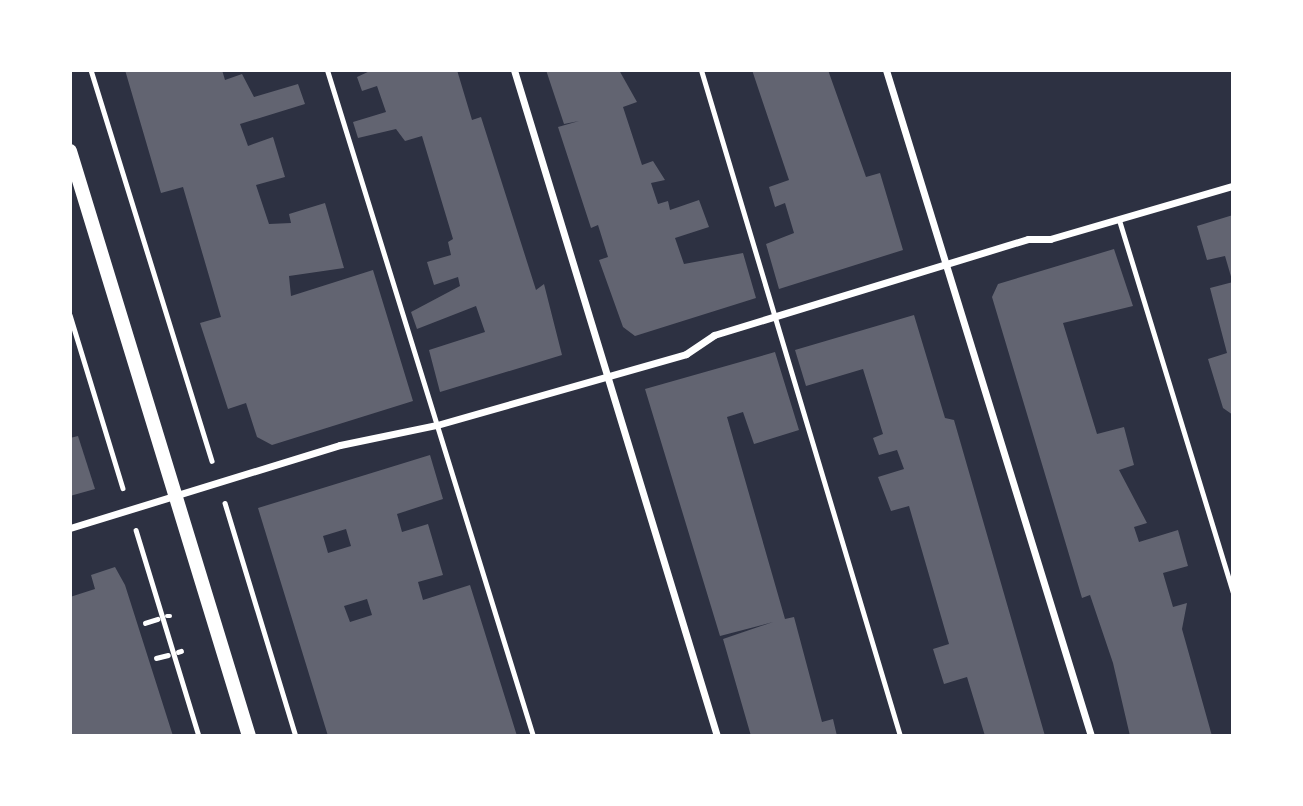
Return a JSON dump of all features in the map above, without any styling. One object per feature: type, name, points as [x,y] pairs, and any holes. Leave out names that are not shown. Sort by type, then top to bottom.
[{"type":"main road","points":[[70,151],[249,736]]},
{"type":"street","points":[[514,70],[717,736]]},
{"type":"street","points":[[886,70],[1091,736]]},
{"type":"street","points":[[70,528],[340,445],[437,425],[686,355],[714,335],[775,316],[945,264],[1118,220],[1233,186]]},
{"type":"lane","points":[[327,70],[533,736]]},
{"type":"lane","points":[[701,70],[900,736]]},
{"type":"lane","points":[[1118,220],[1233,592]]},
{"type":"path","points":[[91,70],[207,448]]},
{"type":"path","points":[[70,315],[118,472]]},
{"type":"path","points":[[230,523],[296,736]]},
{"type":"path","points":[[141,547],[199,736]]},
{"type":"path","points":[[145,623],[157,619]]},
{"type":"path","points":[[156,658],[168,655]]},
{"type":"building","points":[[125,70],[222,70],[225,80],[242,74],[254,97],[298,84],[305,104],[240,124],[248,146],[273,137],[285,177],[256,185],[269,224],[291,223],[289,214],[325,203],[344,268],[289,276],[291,296],[373,270],[413,401],[272,445],[257,437],[246,403],[228,409],[200,323],[221,317],[183,187],[161,193]]},
{"type":"building","points":[[372,70],[457,70],[472,120],[481,117],[536,290],[544,284],[562,355],[440,392],[429,350],[485,332],[476,306],[417,329],[411,312],[460,286],[458,277],[434,285],[427,262],[451,255],[448,242],[453,239],[422,136],[405,141],[396,129],[358,138],[353,122],[386,112],[377,86],[362,91],[357,77]]},
{"type":"building","points":[[546,70],[619,70],[637,102],[623,107],[642,165],[653,161],[665,180],[651,183],[658,204],[668,201],[670,210],[699,200],[709,227],[675,238],[684,264],[743,253],[756,298],[635,336],[623,327],[599,260],[608,257],[598,225],[591,228],[558,127],[579,121],[564,124]]},
{"type":"building","points":[[752,70],[828,70],[866,177],[880,173],[903,250],[779,289],[766,244],[794,233],[785,203],[775,207],[769,187],[789,180]]},
{"type":"building","points":[[1233,215],[1232,280],[1225,256],[1207,260],[1197,226]]},
{"type":"building","points":[[1114,249],[1133,306],[1063,323],[1097,434],[1124,427],[1134,465],[1119,470],[1147,523],[1134,527],[1139,542],[1178,530],[1188,566],[1163,573],[1173,607],[1187,603],[1182,629],[1212,736],[1130,736],[1113,663],[1090,595],[1082,598],[992,297],[998,284]]},
{"type":"building","points":[[1233,282],[1233,415],[1223,408],[1208,359],[1227,353],[1210,288]]},
{"type":"building","points":[[914,315],[945,418],[954,420],[1045,736],[985,736],[967,677],[944,684],[933,649],[949,644],[909,506],[891,511],[878,477],[904,469],[897,450],[879,455],[873,438],[883,434],[863,369],[806,386],[795,350]]},
{"type":"building","points":[[775,352],[799,430],[754,444],[743,412],[727,417],[785,619],[794,617],[822,722],[833,719],[837,736],[751,736],[723,639],[773,622],[720,636],[645,389]]},
{"type":"building","points":[[78,436],[95,489],[70,496],[70,438]]},
{"type":"building","points":[[430,455],[443,499],[397,514],[402,532],[428,524],[443,575],[418,582],[423,600],[470,585],[517,736],[328,736],[258,508]],"holes":[[[346,529],[351,546],[328,553],[323,536]],[[367,599],[372,615],[350,622],[344,606]]]},
{"type":"building","points":[[115,567],[125,585],[173,736],[70,736],[70,597],[95,589],[91,575]]}]
